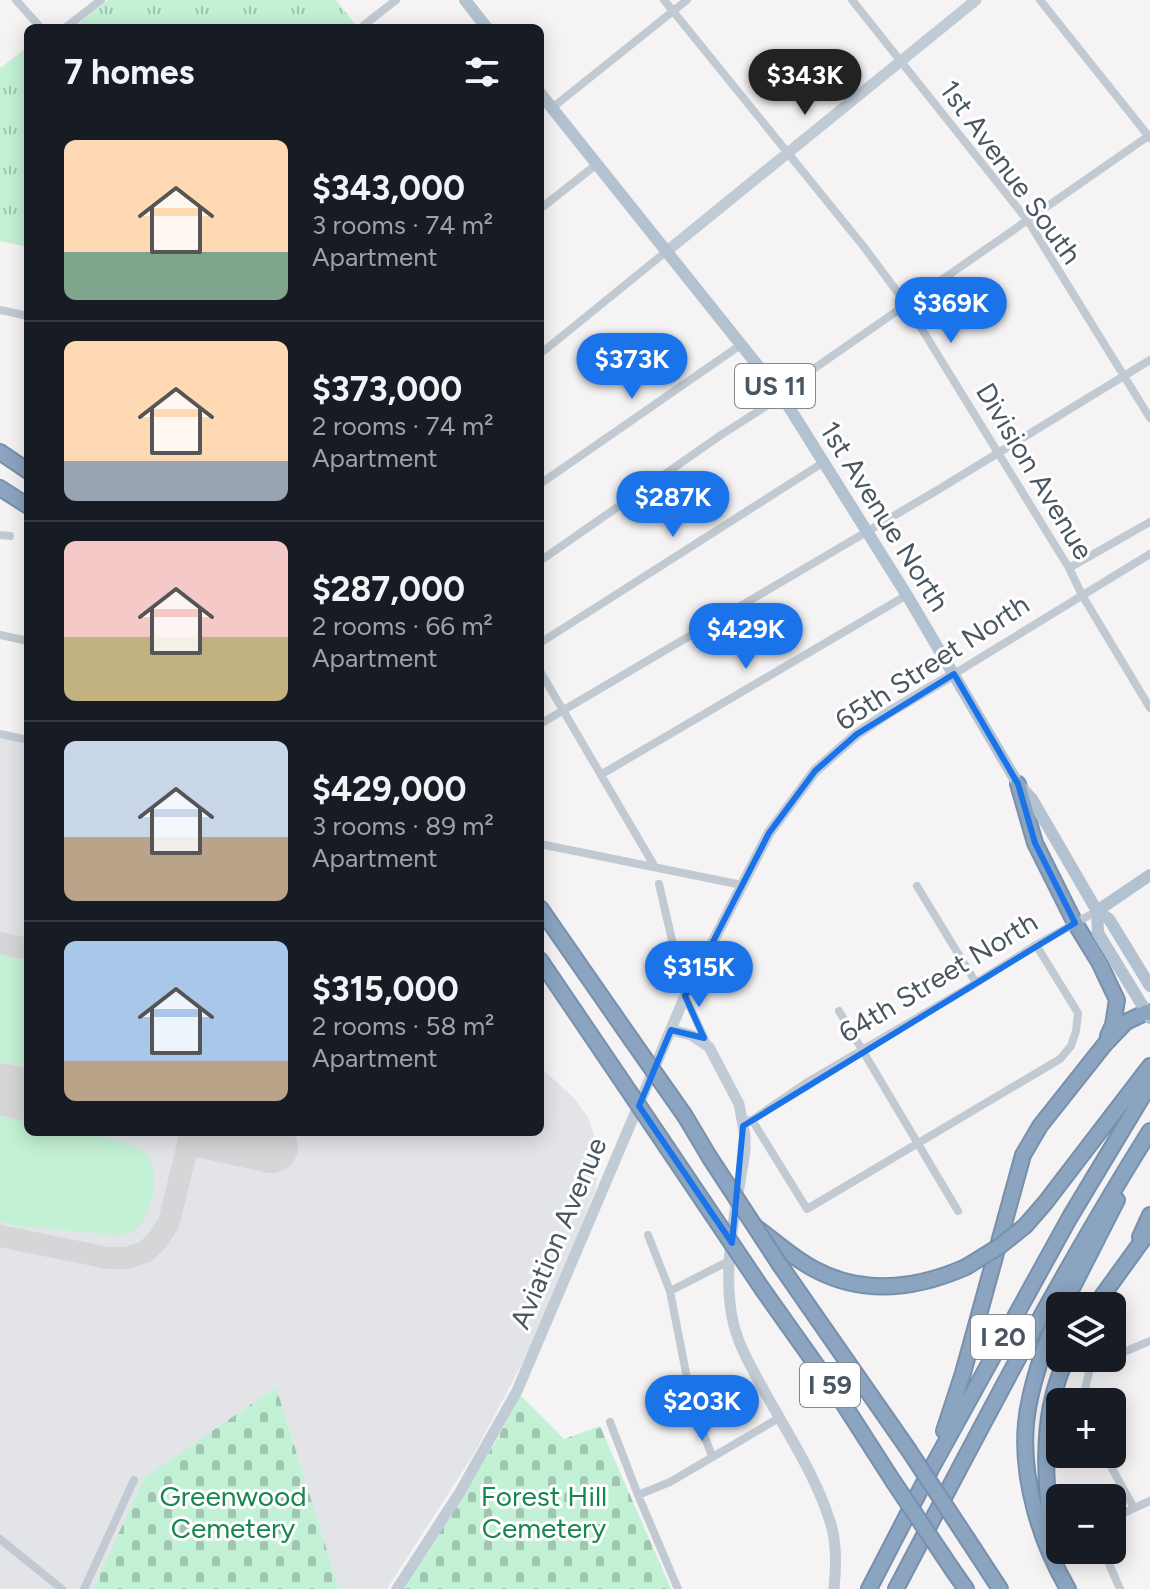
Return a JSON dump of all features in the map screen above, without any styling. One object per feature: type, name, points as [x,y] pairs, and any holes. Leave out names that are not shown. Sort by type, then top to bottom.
[{"type":"highway","points":[[0,452],[24,468]]},
{"type":"highway","points":[[0,488],[24,503]]},
{"type":"highway","points":[[1018,784],[1035,843],[1117,1000],[1113,1025],[1105,1044]]},
{"type":"highway","name":"I 59","points":[[544,914],[685,1116],[753,1225],[908,1449],[1000,1589]]},
{"type":"highway","name":"I 59","points":[[544,966],[841,1400],[966,1589]]},
{"type":"highway","points":[[931,1469],[963,1373],[1023,1155],[1040,1126],[1105,1044],[1126,1022],[1149,1014]]},
{"type":"highway","points":[[753,1225],[824,1274],[862,1285],[895,1287],[939,1279],[966,1267],[1025,1226],[1144,1086],[1150,1066]]},
{"type":"highway","name":"I 20","points":[[869,1589],[931,1469],[1144,1086]]},
{"type":"highway","points":[[896,1589],[1100,1211],[1150,1131]]},
{"type":"highway","name":"I 20","points":[[1070,1292],[1150,1139]]},
{"type":"highway","points":[[1134,1252],[1150,1215]]},
{"type":"highway","points":[[1105,1292],[1150,1230]]},
{"type":"highway","name":"I 20","points":[[1046,1348],[1026,1424],[1028,1474],[1038,1522],[1055,1568],[1069,1589]]},
{"type":"highway","points":[[1062,1372],[1050,1407],[1045,1466],[1050,1531],[1069,1589]]},
{"type":"main road","points":[[465,0],[484,24]]},
{"type":"main road","name":"1st Avenue North","points":[[544,98],[782,396],[907,595],[1018,784],[1032,799],[1097,911],[1109,919],[1150,986]]},
{"type":"main road","name":"64th Street North","points":[[1097,911],[1150,875]]},
{"type":"main road","name":"1st Avenue North","points":[[1097,911],[1098,933],[1149,1014]]},
{"type":"street","points":[[16,0],[37,24]]},
{"type":"street","points":[[70,24],[101,0]]},
{"type":"street","points":[[365,24],[396,0]]},
{"type":"street","name":"Division Avenue","points":[[664,0],[864,247],[907,305],[1069,568],[1150,708]]},
{"type":"street","points":[[552,108],[687,0]]},
{"type":"street","name":"1st Avenue South","points":[[852,0],[1028,221],[1150,418]]},
{"type":"street","points":[[544,351],[976,0]]},
{"type":"street","points":[[544,558],[782,396],[802,377],[1150,136],[1040,0]]},
{"type":"street","points":[[544,206],[597,164]]},
{"type":"street","points":[[0,310],[24,315]]},
{"type":"street","points":[[544,481],[742,344]]},
{"type":"street","points":[[544,722],[1150,360]]},
{"type":"street","points":[[544,640],[824,462]]},
{"type":"street","points":[[1069,568],[1150,522]]},
{"type":"street","name":"65th Street North","points":[[742,885],[769,833],[815,771],[857,734],[1150,554]]},
{"type":"street","points":[[602,774],[907,595]]},
{"type":"street","points":[[0,635],[24,640]]},
{"type":"street","points":[[544,678],[655,867]]},
{"type":"street","points":[[0,734],[24,739]]},
{"type":"street","points":[[544,845],[742,885]]},
{"type":"street","points":[[659,884],[685,996],[747,1120],[807,1209],[1060,1059],[1071,1046],[1078,1013],[1036,945]]},
{"type":"street","name":"Aviation Avenue","points":[[397,1589],[460,1492],[517,1391],[685,996],[742,885]]},
{"type":"street","points":[[917,886],[976,983]]},
{"type":"street","name":"64th Street North","points":[[747,1120],[1097,911]]},
{"type":"street","points":[[839,1011],[958,1211]]},
{"type":"street","points":[[671,1030],[691,1035],[709,1047]]},
{"type":"street","points":[[747,1120],[729,1261],[733,1323],[742,1350],[818,1488],[832,1531],[836,1567],[834,1589]]},
{"type":"street","points":[[648,1235],[670,1291],[692,1404],[712,1456]]},
{"type":"street","points":[[670,1291],[729,1261]]},
{"type":"street","points":[[1126,1351],[1150,1341]]},
{"type":"street","points":[[638,1495],[670,1482],[779,1418]]},
{"type":"street","points":[[610,1422],[678,1589]]},
{"type":"street","points":[[1112,1468],[1134,1508]]},
{"type":"street","points":[[84,1589],[134,1480]]},
{"type":"street","points":[[1126,1512],[1150,1501]]},
{"type":"street","points":[[0,1539],[62,1589]]},
{"type":"street","points":[[1109,1564],[1120,1589]]},
{"type":"highlighted area","points":[[954,674],[1018,784],[1035,843],[1075,923],[743,1126],[732,1243],[639,1106],[671,1030],[704,1038],[685,996],[769,833],[815,771],[857,734]]},
{"type":"shaded area","points":[[0,738],[24,743],[24,1136],[544,1136],[544,1071],[574,1098],[588,1117],[598,1160],[596,1188],[540,1330],[475,1452],[387,1589],[339,1589],[276,1387],[144,1478],[93,1589],[0,1589]]},
{"type":"green space","points":[[108,0],[336,0],[355,24],[78,24]]},
{"type":"green space","points":[[24,50],[24,246],[0,241],[0,68]]},
{"type":"green space","points":[[0,952],[24,957],[24,1066],[0,1061]]},
{"type":"green space","points":[[0,1116],[24,1121],[24,1136],[96,1136],[138,1148],[149,1159],[154,1178],[148,1211],[138,1227],[128,1234],[0,1222]]},
{"type":"green space","name":"Greenwood Cemetery","points":[[276,1387],[339,1589],[93,1589],[144,1478]]},
{"type":"green space","name":"Forest Hill Cemetery","points":[[520,1395],[564,1439],[600,1426],[671,1589],[402,1589],[495,1443]]},
{"type":"taxiway","points":[[0,943],[24,948]]},
{"type":"taxiway","points":[[0,1236],[108,1258],[126,1258],[145,1252],[158,1240],[169,1222],[190,1136]]},
{"type":"runway","points":[[0,1089],[24,1094]]},
{"type":"runway","points":[[221,1136],[272,1147]]}]
